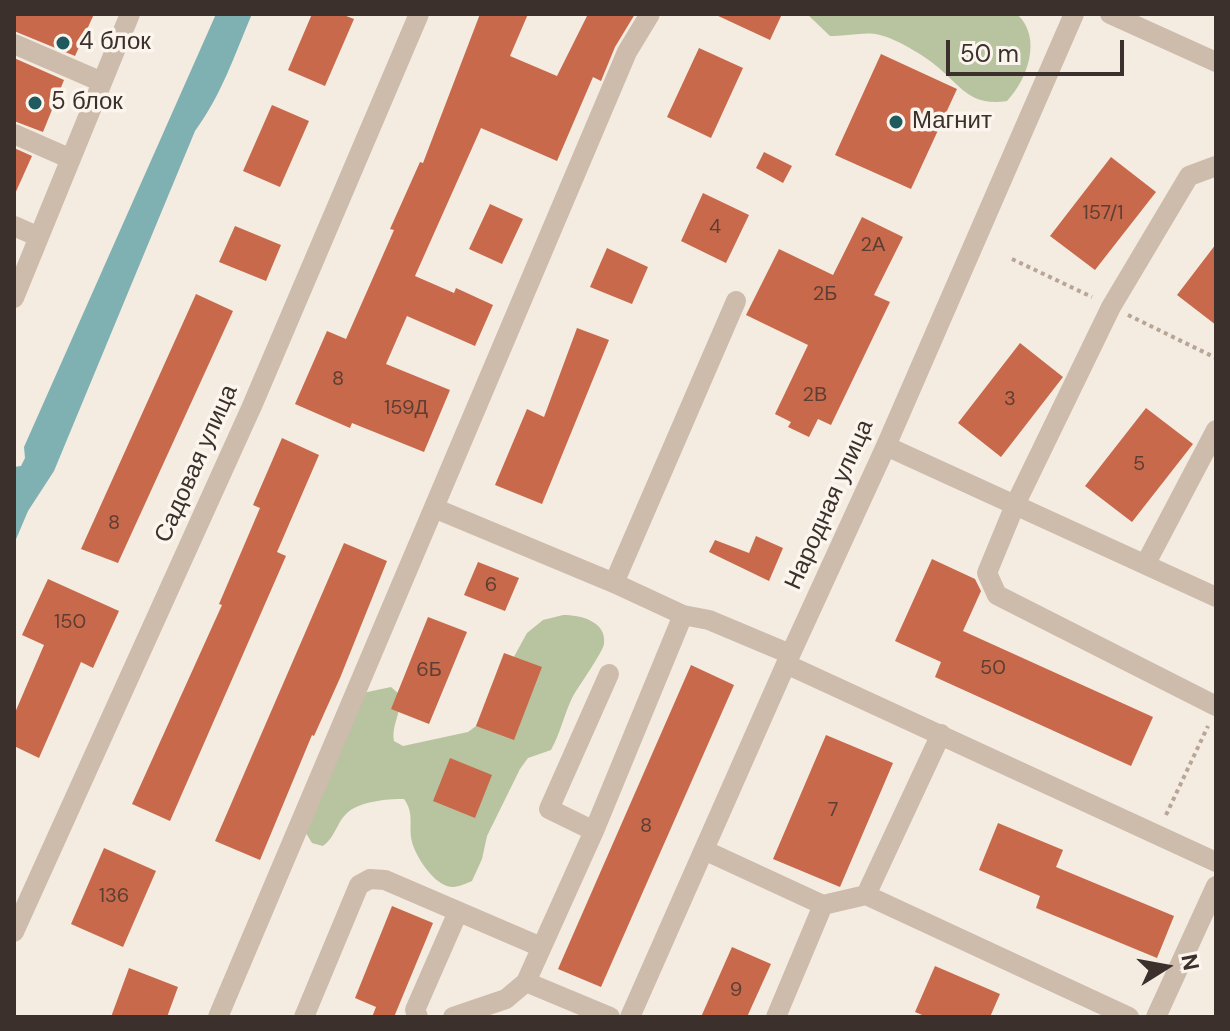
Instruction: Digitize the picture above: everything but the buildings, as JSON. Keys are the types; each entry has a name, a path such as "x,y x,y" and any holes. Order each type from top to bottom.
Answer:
{"street":[{"path":"14,298 130,14"},
{"name":"Садовая улица","path":"14,932 258,392 419,14"},
{"path":"218,1017 627,52 650,14"},
{"name":"Народная улица","path":"630,1017 886,446 1074,14"},
{"path":"1110,14 1216,62"},
{"path":"14,44 102,82"},
{"path":"14,134 71,159"},
{"path":"1213,714 997,595 987,573 1015,505 1111,307 1189,176 1216,166"},
{"path":"14,226 39,237"},
{"path":"614,583 736,301"},
{"path":"1146,563 1216,430"},
{"path":"886,446 1216,597"},
{"path":"434,508 683,615 709,620 941,734 1216,862"},
{"path":"453,1017 506,999 526,982 594,831 683,615"},
{"path":"594,831 549,809 609,674"},
{"path":"866,895 941,734"},
{"path":"704,850 823,905 866,895 1129,1017"},
{"path":"304,1017 359,885 370,879 385,880 541,947"},
{"path":"1156,1017 1216,886"},
{"path":"776,1017 823,905"},
{"path":"418,1017 415,1010 458,912"},
{"path":"526,982 610,1017"}],"path":[{"path":"1157,834 1213,714"}],"green space":[{"path":"807,14 1017,14 1029,35 1029,59 1021,82 1007,101 985,101 968,94 933,63 902,44 874,34 830,36"},
{"path":"563,615 584,618 597,625 604,636 603,648 572,698 551,750 528,758 520,769 487,836 482,859 472,881 450,887 430,874 414,848 409,810 404,799 358,806 346,814 323,846 312,843 306,833 358,694 391,687 399,694 394,741 403,746 468,732 476,726 527,633 543,620"}],"water":[{"path":"216,14 252,14 220,89 195,131 54,471 28,511 14,544 14,467 21,466 25,458 24,447"}],"place":[{"name":"4 блок","path":"63,43"},
{"name":"5 блок","path":"35,103"},
{"name":"Магнит","path":"896,122"}]}
